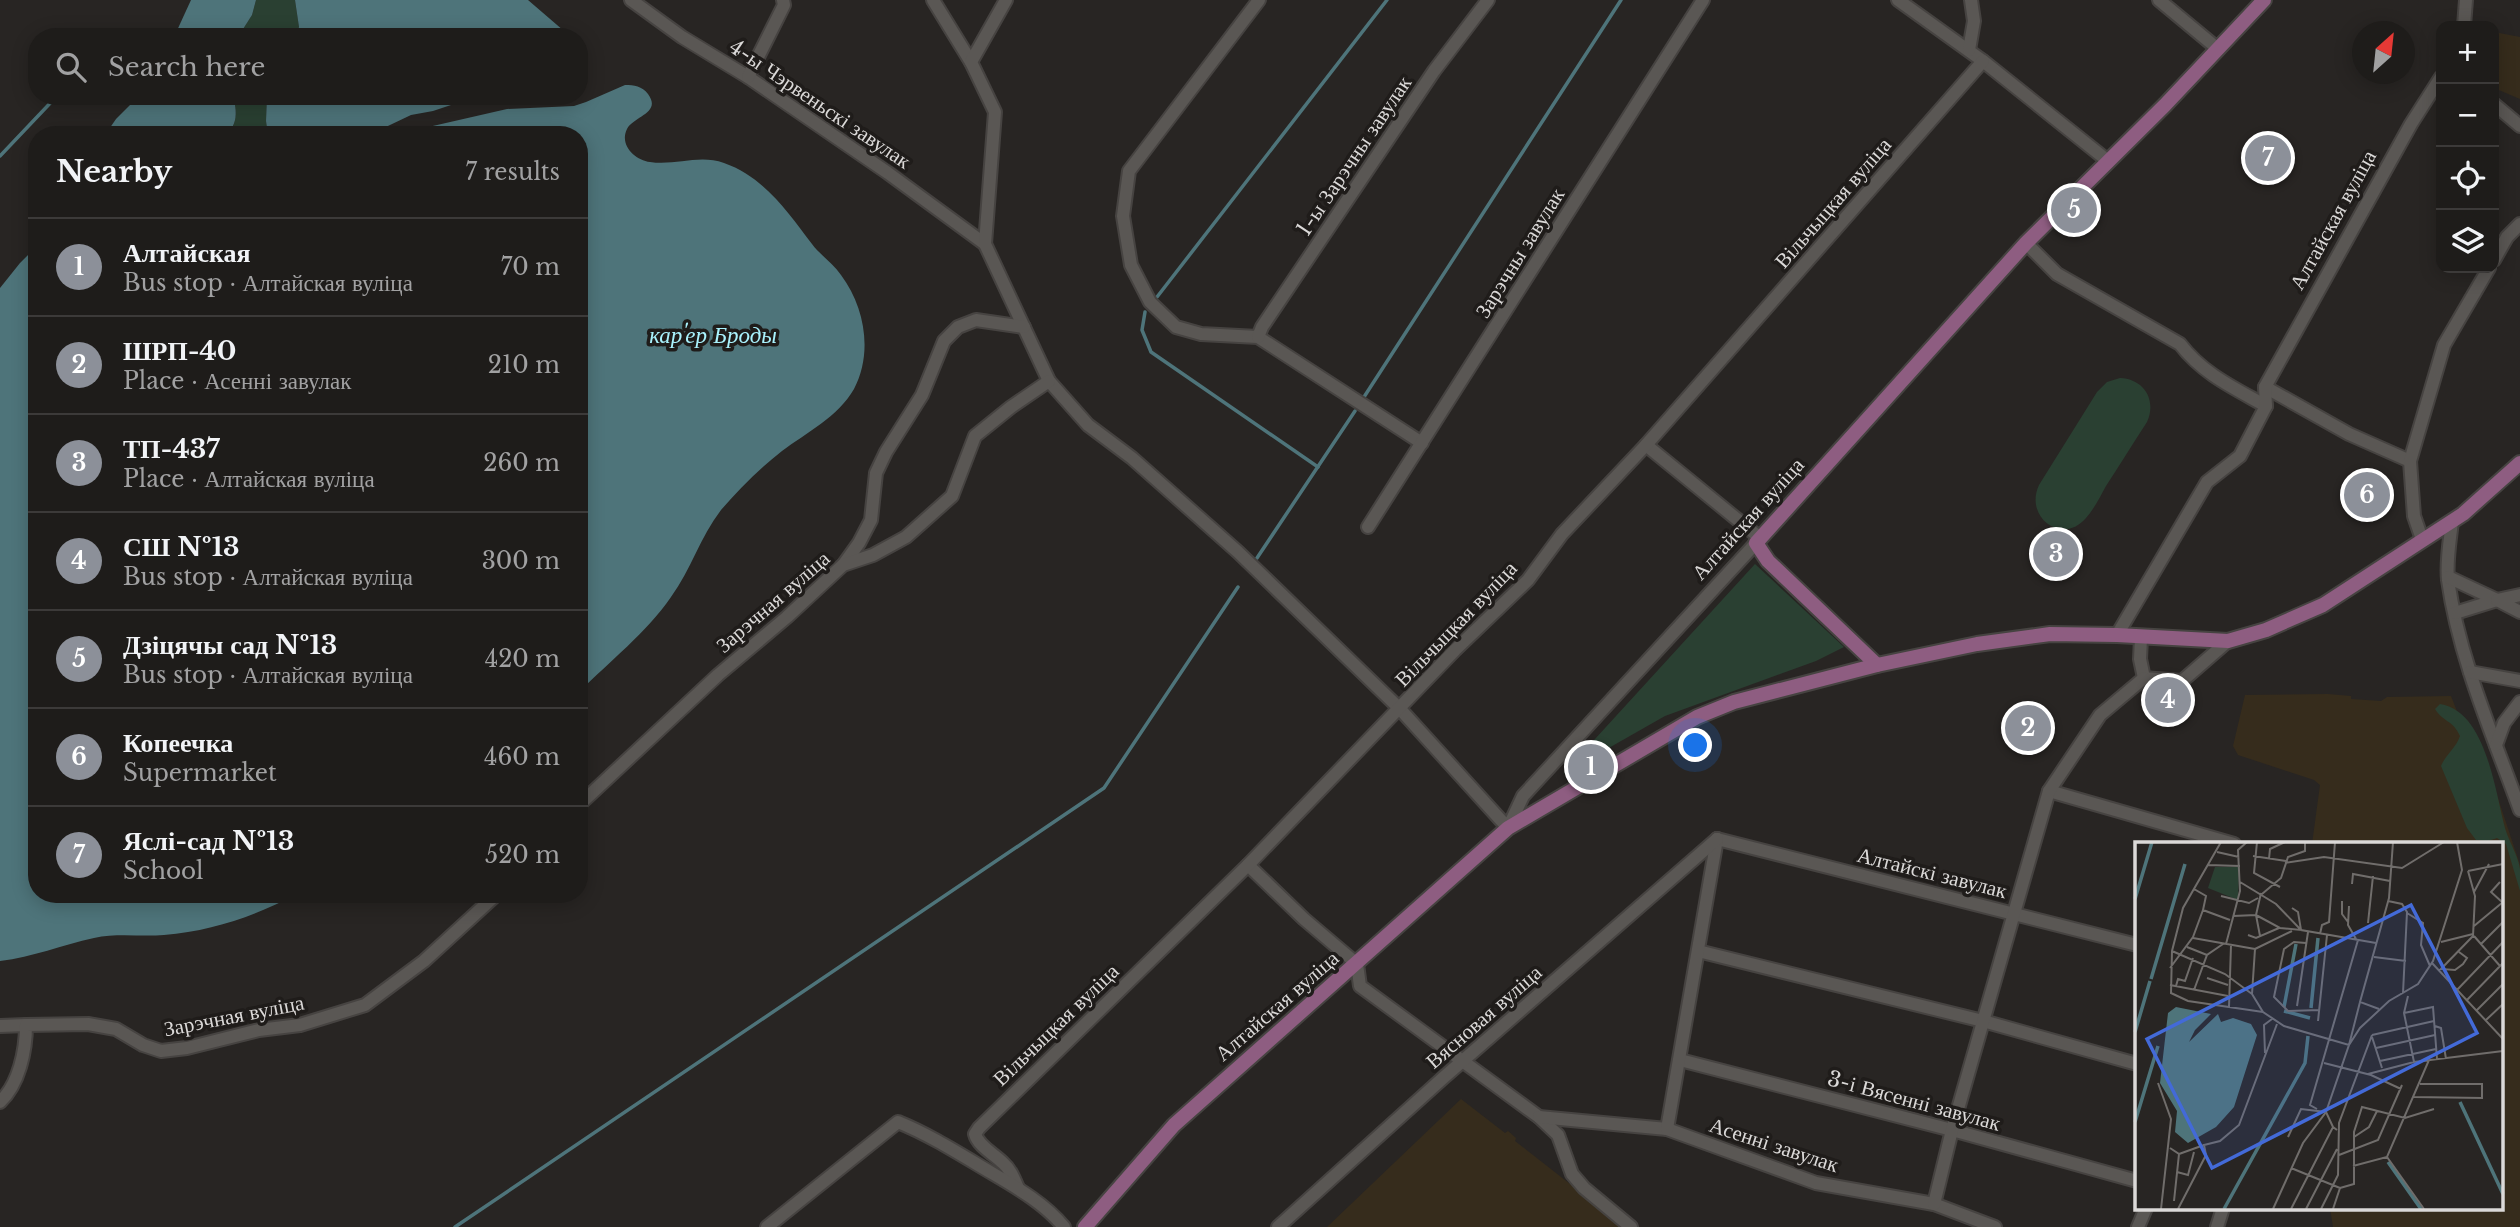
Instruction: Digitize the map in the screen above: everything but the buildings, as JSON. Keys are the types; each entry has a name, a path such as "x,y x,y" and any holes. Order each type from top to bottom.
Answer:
{"main road":[{"name":"Алтайская вуліца","path":"1758,540 2026,243 2264,0"},
{"name":"Алтайская вуліца","path":"1085,1227 1174,1125 1508,828 1697,717 1734,702 1877,665 1977,644 2050,634 2228,641 2266,630 2323,605 2463,514 2520,463"},
{"path":"1758,540 1768,561 1877,665"}],"street":[{"name":"4-ы Чэрвеньскі завулак","path":"631,0 682,37 748,77 888,173 985,244"},
{"path":"748,77 784,5 783,0"},
{"path":"933,0 971,62 995,112 985,244 1049,381 1088,425 1132,458 1238,552 1400,709 1508,828"},
{"path":"971,62 1006,0"},
{"path":"1259,0 1129,171 1123,216 1131,265 1150,302 1176,327 1201,334 1258,337 1422,443"},
{"name":"1-ы Зарэчны завулак","path":"1258,337 1262,327 1434,71 1488,0"},
{"name":"Зарэчны завулак","path":"1368,527 1703,0"},
{"path":"1898,0 1969,50 2108,161"},
{"path":"1969,50 1974,21 1971,0"},
{"path":"2159,0 2218,49"},
{"path":"2464,21 2466,0"},
{"name":"Вільчыцкая вуліца","path":"1018,1188 1005,1164 976,1140 975,1134 979,1128 1248,865 1455,650 1528,580 1562,534 1646,445 1983,61"},
{"name":"Алтайская вуліца","path":"2264,387 2436,84"},
{"path":"2499,108 2520,126"},
{"path":"2499,251 2507,237 2520,224"},
{"path":"2026,243 2057,274 2180,344 2192,360 2211,375 2266,406"},
{"path":"2422,539 2414,516 2410,461 2444,345 2486,273"},
{"path":"843,565 859,543 870,520 876,473 922,395 944,341 958,327 976,320 1024,327"},
{"path":"2180,344 2186,332"},
{"name":"Зарэчная вуліца","path":"588,797 718,675 788,617 843,565 873,555 906,537 952,496 975,436 1049,381"},
{"path":"2117,635 2207,482 2240,456 2266,406 2264,387"},
{"path":"2264,387 2349,434 2410,461"},
{"path":"1646,445 1758,540"},
{"path":"2452,521 2448,577 2455,613 2470,672 2520,810"},
{"name":"Алтайская вуліца","path":"1508,828 1523,796 1758,540"},
{"path":"2448,577 2520,612"},
{"path":"2455,613 2520,594"},
{"path":"2141,638 2140,659 2144,678"},
{"path":"1934,1205 1952,1129 2049,790 2100,715 2144,678 2182,681 2228,641"},
{"path":"2470,672 2520,681"},
{"path":"2496,746 2504,723 2520,702"},
{"path":"2049,790 2227,842"},
{"path":"1667,1129 1717,839"},
{"name":"Алтайскі завулак","path":"1717,839 2135,945"},
{"name":"Вясновая вуліца","path":"1278,1227 1717,839"},
{"path":"1248,865 1304,919 1357,964 1360,986 1539,1116 1558,1135 1572,1174 1584,1188 1631,1227"},
{"name":"Зарэчная вуліца","path":"0,1026 88,1024 116,1029 143,1045 161,1051 187,1048 259,1030 300,1025 365,1005 424,961 486,903"},
{"path":"1698,951 1983,1021 2135,1063"},
{"path":"0,1102 9,1094 26,1046 26,1025"},
{"name":"3-і Вясенні завулак","path":"1680,1060 1952,1129 2135,1180"},
{"name":"Асенні завулак","path":"1539,1116 1667,1129 1816,1183 1934,1205 1995,1227"},
{"path":"767,1227 898,1122 921,1131 1018,1188 1055,1216 1064,1227"},
{"path":"2138,1227 2145,1210"},
{"path":"2217,1227 2222,1210"}],"shaded area":[{"path":"2499,33 2520,37 2520,99 2499,90"},
{"path":"2328,694 2381,701 2387,697 2451,696 2480,770 2490,774 2520,865 2520,1227 2333,1227 2330,1210 2502,1210 2502,842 2312,842 2320,785 2314,780 2238,755 2233,746 2245,695"},
{"path":"1461,1099 1505,1133 1508,1131 1516,1138 1515,1141 1625,1227 1327,1227"}],"green space":[{"path":"256,0 295,0 299,27 244,28 252,15"},
{"path":"267,105 267,126 233,126 235,107"},
{"path":"2120,378 2136,382 2146,392 2150,406 2147,422 2086,518 2076,526 2066,529 2048,524 2037,508 2039,485 2097,392 2107,382"},
{"path":"1755,564 1844,647 1816,661 1665,716 1563,774"},
{"path":"2440,704 2456,710 2468,721 2486,755 2505,828 2519,864 2520,891 2506,844 2497,838 2488,841 2476,840 2467,828 2441,766 2460,736 2435,709"}],"water":[{"path":"191,0 256,0 252,15 244,28 178,28"},
{"path":"295,0 528,0 561,28 299,28"},
{"name":"карʼер Броды","path":"625,85 640,88 648,94 652,106 627,129 625,141 634,155 644,161 659,163 705,160 724,163 763,186 838,271 849,288 861,316 865,346 860,375 847,399 831,416 774,458 735,494 714,520 678,587 661,610 588,683 588,126 433,126 507,109 588,105 588,101"},
{"path":"130,105 235,105 236,112 233,126 111,126"},
{"path":"267,105 451,105 411,115 388,126 267,126"},
{"path":"28,255 28,903 278,903 249,916 199,930 164,935 103,937 0,961 0,288"}],"waterway":[{"path":"1157,297 1387,0"},
{"path":"1364,397 1621,0"},
{"path":"28,126 48,105"},
{"path":"0,156 28,126"},
{"path":"1145,312 1142,330 1151,352 1318,467"},
{"path":"1257,558 1355,411"},
{"path":"455,1227 1104,788 1238,587"}],"place":[{"name":"Яслі-сад №13","path":"2268,158"},
{"name":"Дзіцячы сад №13","path":"2074,210"},
{"name":"Копеечка","path":"2367,495"},
{"name":"ТП-437","path":"2056,554"},
{"name":"СШ №13","path":"2168,700"},
{"name":"ШРП-40","path":"2028,728"},
{"name":"Алтайская","path":"1591,767"}]}
